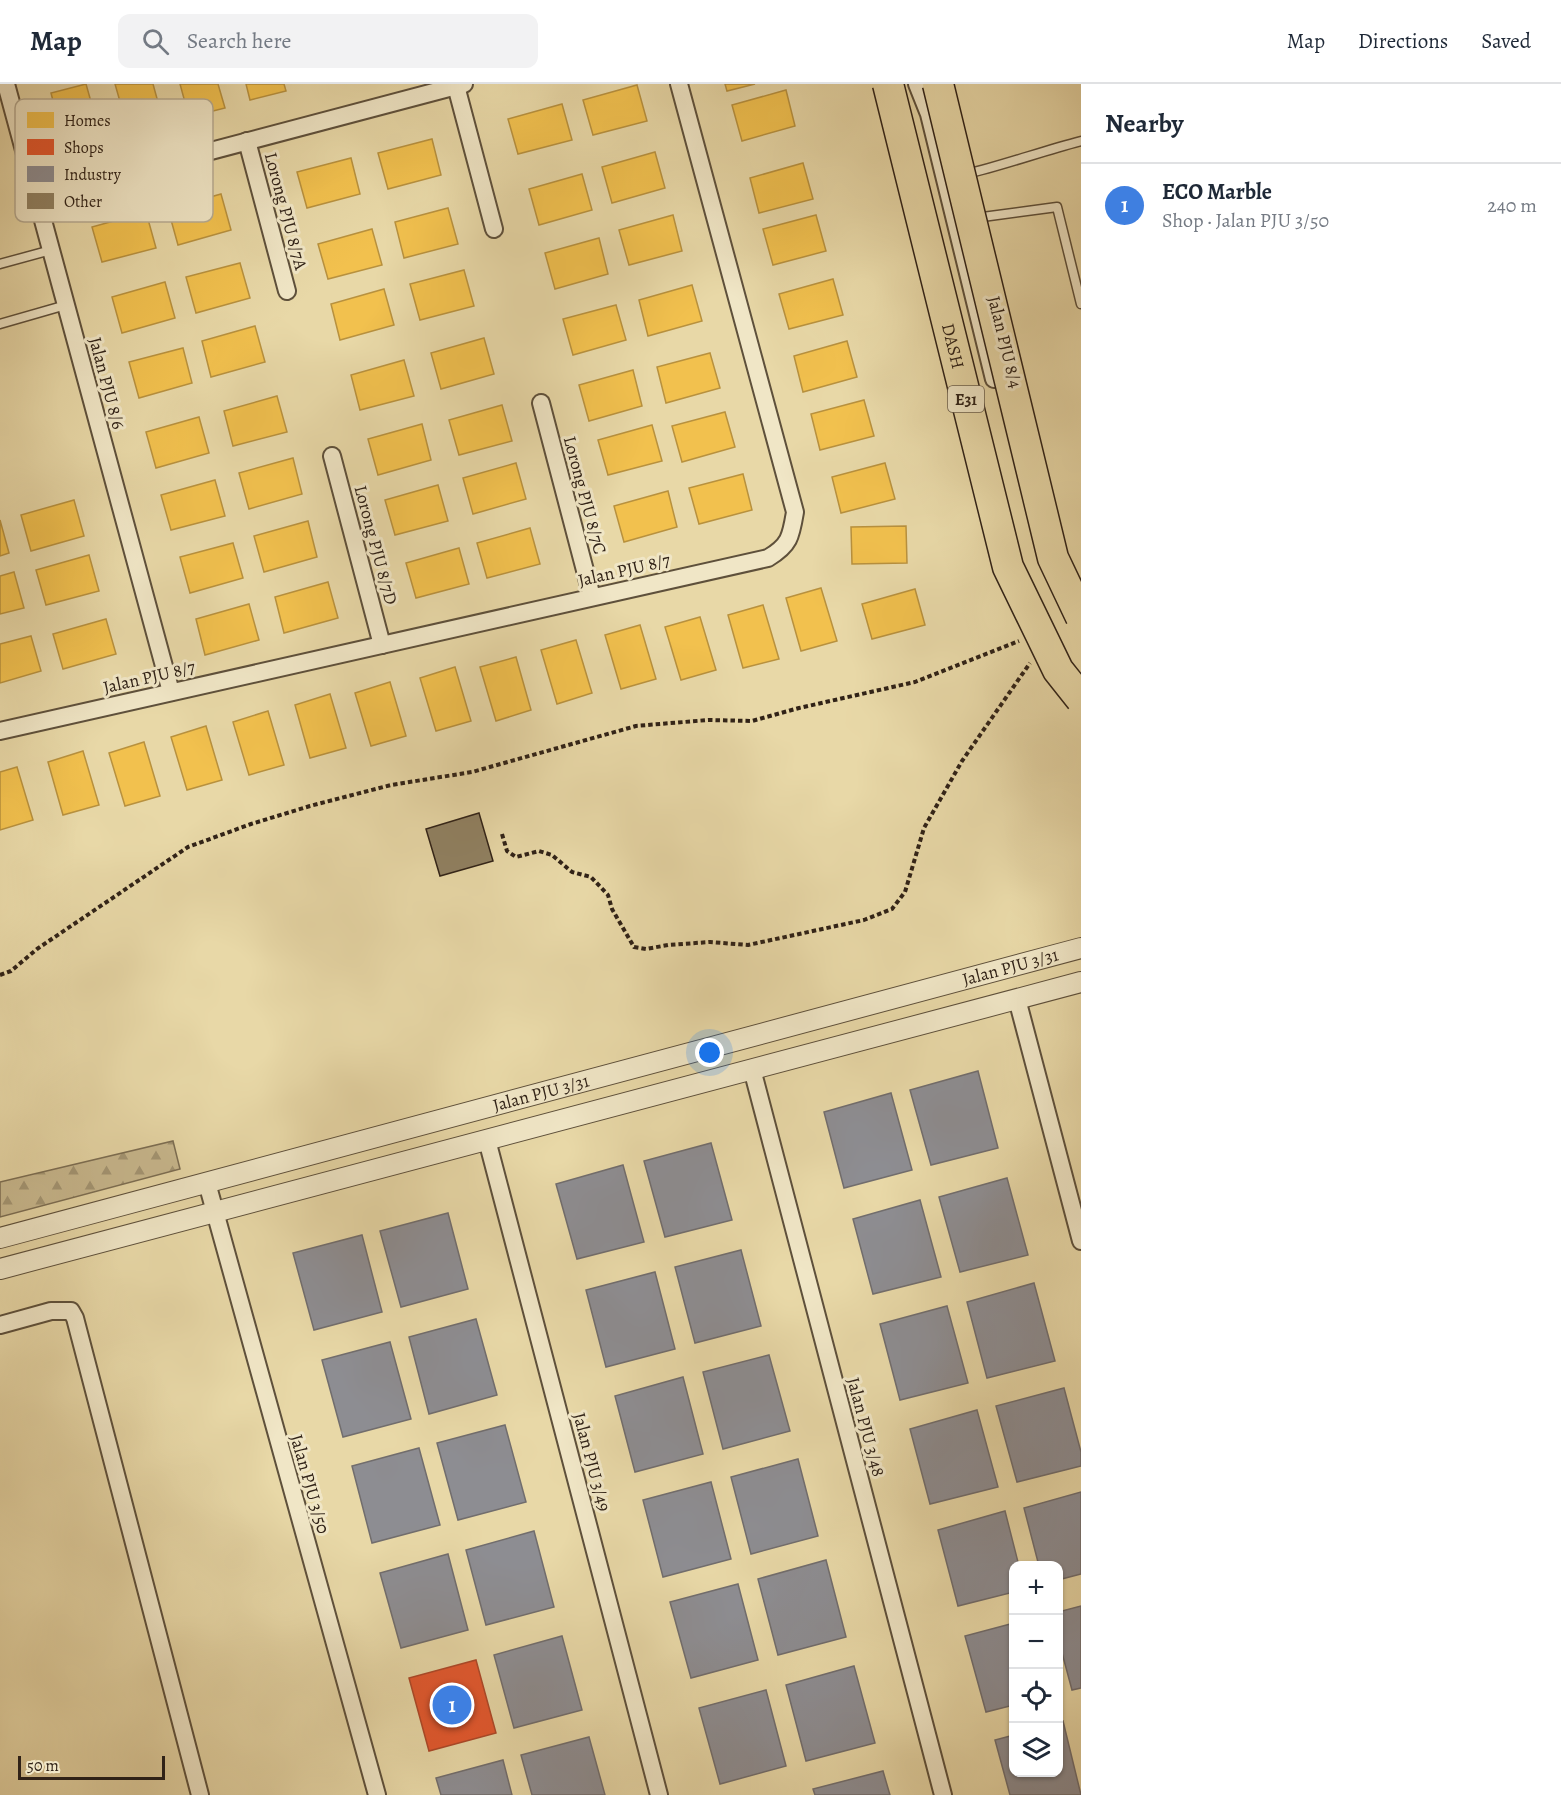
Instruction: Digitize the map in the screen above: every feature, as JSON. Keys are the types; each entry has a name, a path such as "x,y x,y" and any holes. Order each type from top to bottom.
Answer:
{"highway":[{"name":"DASH","path":"888,84 1008,567 1058,670 1081,699"},
{"name":"E31","path":"938,84 1053,558 1072,612"}],"street":[{"name":"Jalan PJU 8/6","path":"8,84 15,111"},
{"name":"Jalan PJU 8/7","path":"0,731 768,558 780,551 792,532 795,512 679,84"},
{"name":"Jalan PJU 8/4","path":"917,84 929,114 1011,447 1072,612"},
{"path":"213,150 460,85 494,229"},
{"name":"Lorong PJU 8/7A","path":"247,141 287,291"},
{"name":"Jalan PJU 8/6","path":"44,222 171,692"},
{"name":"Lorong PJU 8/7C","path":"541,404 592,597"},
{"name":"Lorong PJU 8/7D","path":"332,456 382,645"},
{"name":"Jalan PJU 3/31","path":"0,1238 1081,948"},
{"name":"Jalan PJU 3/31","path":"0,1269 1081,982"},
{"path":"1017,999 1081,1241"},
{"name":"Jalan PJU 3/48","path":"752,1069 943,1795"},
{"name":"Jalan PJU 3/49","path":"488,1140 659,1795"},
{"name":"Jalan PJU 3/50","path":"207,1183 377,1795"},
{"path":"0,1325 51,1311 71,1311 75,1318 200,1795"}],"lane":[{"path":"945,178 1001,166 1038,152 1081,141"},
{"path":"955,221 1057,207 1081,304"},
{"path":"0,264 51,250"},
{"path":"0,324 66,305"}],"path":[{"path":"0,975 11,971 37,950 188,847 251,824 391,785 472,771 636,726 708,720 752,722 798,708 915,682 1022,640"},
{"path":"502,834 507,851 516,857 539,851 552,855 572,872 591,877 608,895 612,909 634,947 646,949 711,942 748,945 864,920 892,909 905,891 924,828 962,760 1034,656"}],"green space":[{"path":"173,1141 180,1169 0,1217 0,1182"}],"building: Homes":[{"path":"86,84 90,99 53,99 51,93"},
{"path":"115,84 153,84 157,99 119,99"},
{"path":"180,84 218,84 225,108 213,111 213,99 184,99"},
{"path":"246,84 284,84 286,91 250,100"},
{"path":"725,84 755,84 727,91"},
{"path":"637,85 647,121 593,135 583,100"},
{"path":"786,90 795,126 742,141 732,105"},
{"path":"562,104 572,140 518,154 508,119"},
{"path":"432,139 441,175 388,189 378,153"},
{"path":"655,152 665,188 612,203 602,167"},
{"path":"351,158 360,194 307,208 297,172"},
{"path":"803,163 813,199 759,213 750,178"},
{"path":"582,174 592,210 539,225 529,189"},
{"path":"221,194 231,230 178,245 172,222 213,222 213,196"},
{"path":"448,208 458,244 404,258 395,222"},
{"path":"673,215 682,251 629,265 619,230"},
{"path":"816,215 826,251 773,265 763,229"},
{"path":"110,222 149,222 156,248 102,262 92,227"},
{"path":"372,229 382,265 328,279 318,244"},
{"path":"599,238 608,274 555,289 545,253"},
{"path":"240,263 250,298 196,313 186,277"},
{"path":"464,270 474,306 420,320 410,284"},
{"path":"833,279 843,315 789,329 779,294"},
{"path":"165,282 175,318 122,333 112,297"},
{"path":"692,285 702,321 648,336 639,300"},
{"path":"384,289 394,325 340,340 331,304"},
{"path":"616,305 626,340 573,355 563,319"},
{"path":"255,326 265,362 211,377 202,341"},
{"path":"484,338 494,374 441,389 431,353"},
{"path":"847,341 857,377 803,392 794,356"},
{"path":"183,348 192,383 139,398 129,362"},
{"path":"710,353 720,388 666,403 657,367"},
{"path":"404,360 414,396 360,410 351,375"},
{"path":"633,370 642,406 589,421 579,385"},
{"path":"277,396 287,432 233,446 224,411"},
{"path":"864,400 874,436 820,450 811,414"},
{"path":"502,405 512,441 459,455 449,420"},
{"path":"725,412 735,447 682,462 672,426"},
{"path":"199,417 209,453 156,468 146,432"},
{"path":"422,424 431,460 378,475 368,439"},
{"path":"652,425 662,461 608,475 598,440"},
{"path":"293,458 302,494 249,509 239,473"},
{"path":"516,463 526,499 473,514 463,478"},
{"path":"885,463 895,499 841,513 832,477"},
{"path":"743,474 752,510 699,524 689,488"},
{"path":"215,480 225,516 171,530 161,495"},
{"path":"438,485 448,521 395,535 385,500"},
{"path":"668,491 677,527 624,542 614,506"},
{"path":"74,500 84,536 31,551 21,515"},
{"path":"0,520 9,553 0,556"},
{"path":"308,521 317,557 264,572 254,536"},
{"path":"906,526 907,563 852,564 851,527"},
{"path":"530,528 540,564 487,578 477,543"},
{"path":"233,543 243,578 190,593 180,557"},
{"path":"459,548 469,584 416,598 406,563"},
{"path":"89,555 99,591 46,605 36,570"},
{"path":"14,572 24,608 0,614 0,576"},
{"path":"328,582 338,618 284,633 275,597"},
{"path":"821,588 837,641 801,651 786,598"},
{"path":"915,589 925,625 872,639 862,604"},
{"path":"249,604 259,640 205,655 196,619"},
{"path":"763,605 779,659 743,668 728,615"},
{"path":"700,617 716,670 681,680 665,627"},
{"path":"106,619 116,654 63,669 53,634"},
{"path":"640,625 656,679 621,689 605,635"},
{"path":"31,636 41,671 0,683 0,644"},
{"path":"576,640 592,693 557,704 541,650"},
{"path":"516,657 531,710 496,721 480,667"},
{"path":"455,667 471,721 436,731 420,678"},
{"path":"390,682 406,736 371,746 355,693"},
{"path":"330,694 346,748 310,758 295,705"},
{"path":"268,711 284,765 249,775 233,722"},
{"path":"206,726 222,780 187,790 171,737"},
{"path":"144,742 160,796 125,806 109,753"},
{"path":"83,751 99,805 63,815 48,762"},
{"path":"17,767 33,820 0,830 0,772"}],"building: Shops":[{"path":"476,1660 496,1733 429,1751 409,1678"}],"building: Industry":[{"path":"978,1071 998,1148 931,1165 910,1090"},
{"path":"891,1093 912,1170 844,1188 824,1112"},
{"path":"711,1143 732,1220 665,1237 644,1161"},
{"path":"623,1165 644,1242 577,1259 556,1184"},
{"path":"1007,1178 1028,1255 960,1272 939,1197"},
{"path":"920,1200 941,1277 873,1294 853,1219"},
{"path":"448,1213 468,1289 401,1307 380,1231"},
{"path":"362,1235 382,1312 314,1330 293,1253"},
{"path":"741,1250 761,1326 695,1343 675,1267"},
{"path":"655,1272 675,1349 606,1367 586,1290"},
{"path":"1034,1283 1055,1361 987,1378 967,1302"},
{"path":"947,1306 968,1383 900,1400 880,1324"},
{"path":"476,1319 497,1395 429,1414 409,1337"},
{"path":"390,1342 411,1419 343,1437 322,1360"},
{"path":"769,1355 790,1431 723,1449 703,1372"},
{"path":"683,1377 703,1454 635,1472 615,1396"},
{"path":"1064,1388 1081,1452 1081,1466 1017,1482 996,1406"},
{"path":"977,1410 998,1487 930,1504 910,1429"},
{"path":"505,1425 526,1502 458,1520 437,1443"},
{"path":"419,1448 440,1525 372,1543 352,1466"},
{"path":"798,1459 818,1536 751,1554 731,1477"},
{"path":"711,1482 731,1559 663,1577 643,1500"},
{"path":"1081,1492 1081,1574 1063,1579 1063,1561 1038,1561 1024,1508"},
{"path":"1005,1511 1018,1561 1009,1561 1009,1593 958,1606 938,1530"},
{"path":"534,1531 554,1607 486,1625 466,1550"},
{"path":"448,1554 468,1630 401,1648 380,1573"},
{"path":"826,1560 846,1637 778,1655 758,1579"},
{"path":"738,1584 758,1660 691,1678 670,1602"},
{"path":"1081,1606 1081,1688 1072,1690 1063,1657 1063,1611"},
{"path":"1009,1624 1009,1706 986,1712 965,1636"},
{"path":"562,1636 582,1710 514,1728 494,1655"},
{"path":"854,1666 875,1743 806,1761 786,1685"},
{"path":"766,1690 786,1766 720,1784 699,1708"},
{"path":"1063,1721 1081,1795 1010,1795 995,1740 1009,1736 1009,1777 1063,1777"},
{"path":"589,1737 605,1795 532,1795 521,1755"},
{"path":"503,1760 512,1795 441,1795 436,1778"},
{"path":"883,1771 890,1795 815,1795 813,1789"}],"building: Other":[{"path":"479,813 493,861 440,876 426,829"}],"place":[{"name":"ECO Marble","path":"452,1705"}]}
